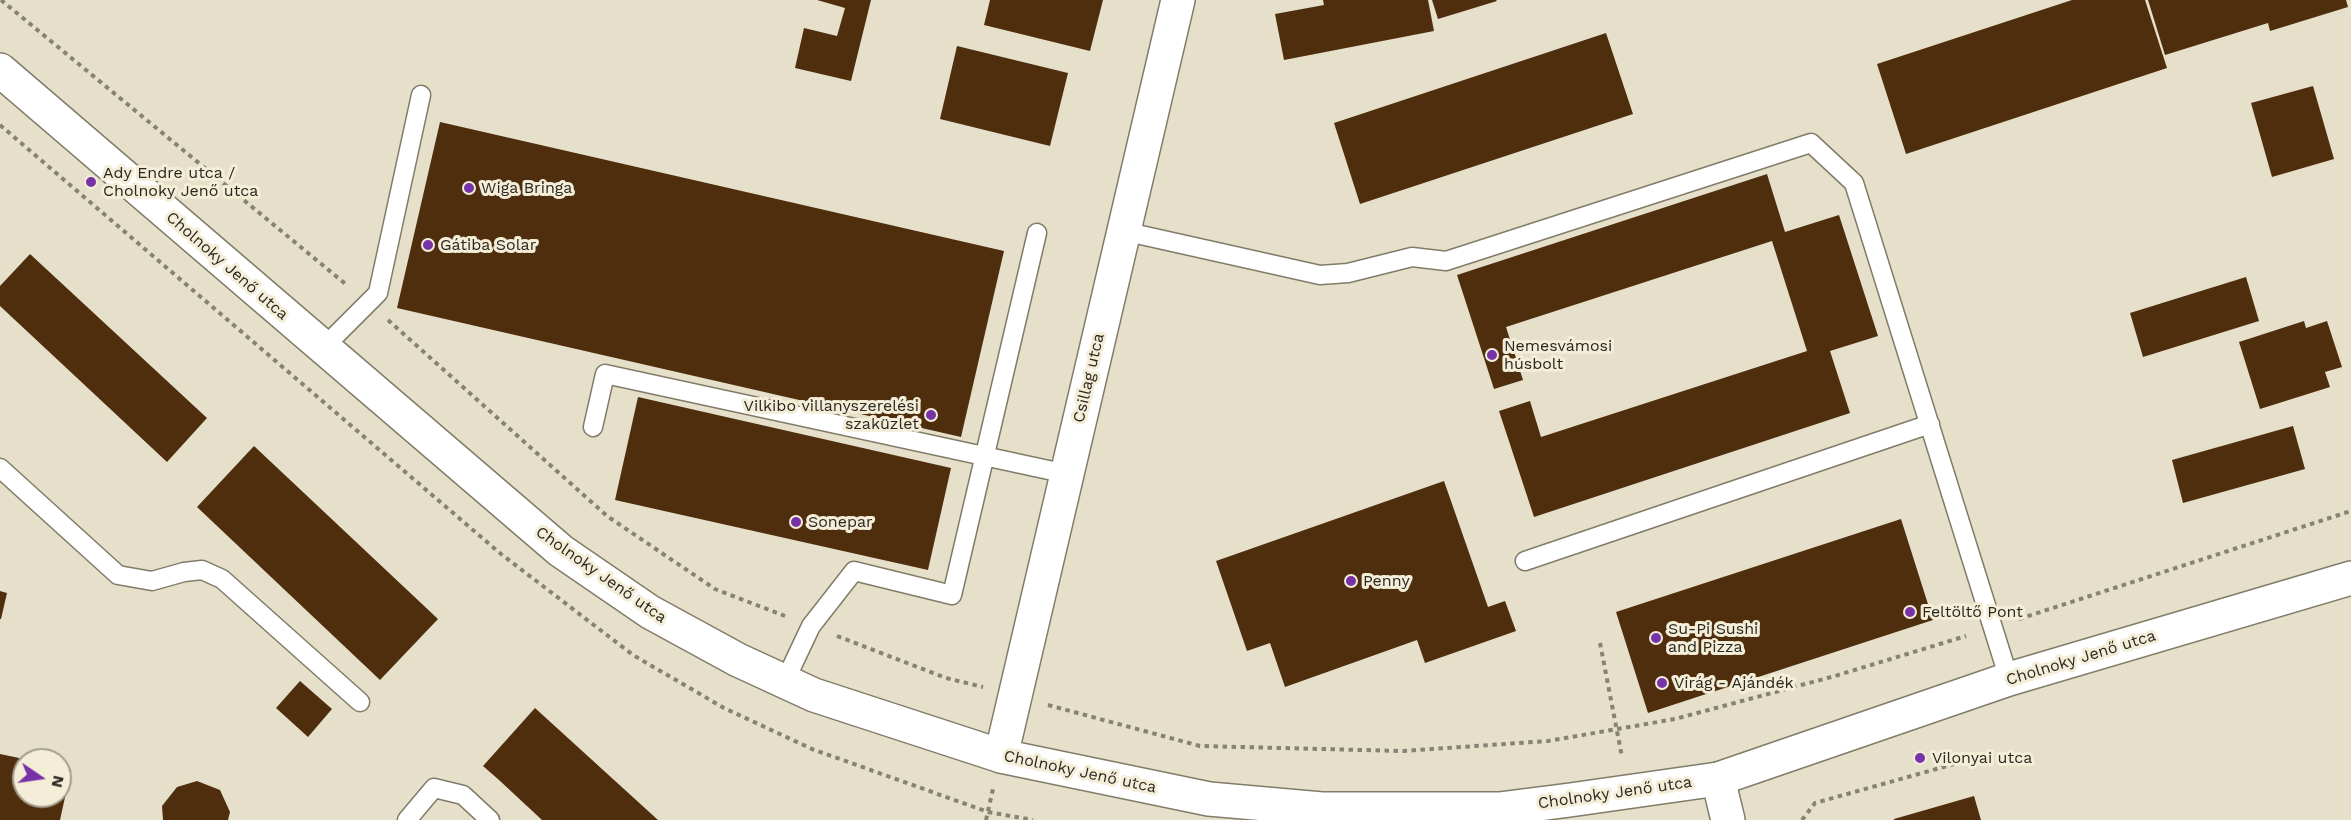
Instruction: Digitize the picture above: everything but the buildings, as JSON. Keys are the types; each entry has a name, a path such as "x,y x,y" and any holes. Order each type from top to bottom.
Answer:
{"street":[{"name":"Csillag utca","path":"1001,756 1178,0"},
{"name":"Cholnoky Jenő utca","path":"0,70 561,551 650,612 738,660 814,695 1001,756 1209,799 1322,809 1499,809 1629,792 1718,779 2009,680 2351,578"},
{"path":"1718,779 1728,820"}],"lane":[{"path":"323,348 378,293 421,95"},
{"path":"1124,231 1320,275 1348,273 1412,257 1446,261 1811,143 1854,183 2009,680"},
{"path":"785,681 812,626 854,571 952,595 1037,233"},
{"path":"593,427 605,374 1067,474"},
{"path":"1525,561 1930,424"},
{"path":"0,468 118,575 152,581 184,572 202,570 222,579 360,702"},
{"path":"407,820 434,788 463,795 490,820"}],"path":[{"path":"2,0 368,303 607,516 716,589 946,678 1200,746 1403,751 1548,741 1617,731 1675,719 1835,676 2351,511"},
{"path":"1600,643 1629,792"},
{"path":"1802,820 1815,803 1990,754"},
{"path":"986,820 988,812"}],"place":[{"name":"Ady Endre utca / Cholnoky Jenő utca","path":"91,182"},
{"name":"Wiga Bringa","path":"469,188"},
{"name":"Gátiba Solar","path":"428,245"},
{"name":"Nemesvámosi húsbolt","path":"1492,355"},
{"name":"Vilkibo villanyszerelési szaküzlet","path":"931,415"},
{"name":"Sonepar","path":"796,522"},
{"name":"Penny","path":"1351,581"},
{"name":"Feltöltő Pont","path":"1910,612"},
{"name":"Su-Pi Sushi and Pizza","path":"1656,638"},
{"name":"Virág - Ajándék","path":"1662,683"},
{"name":"Vilonyai utca","path":"1920,758"}]}
